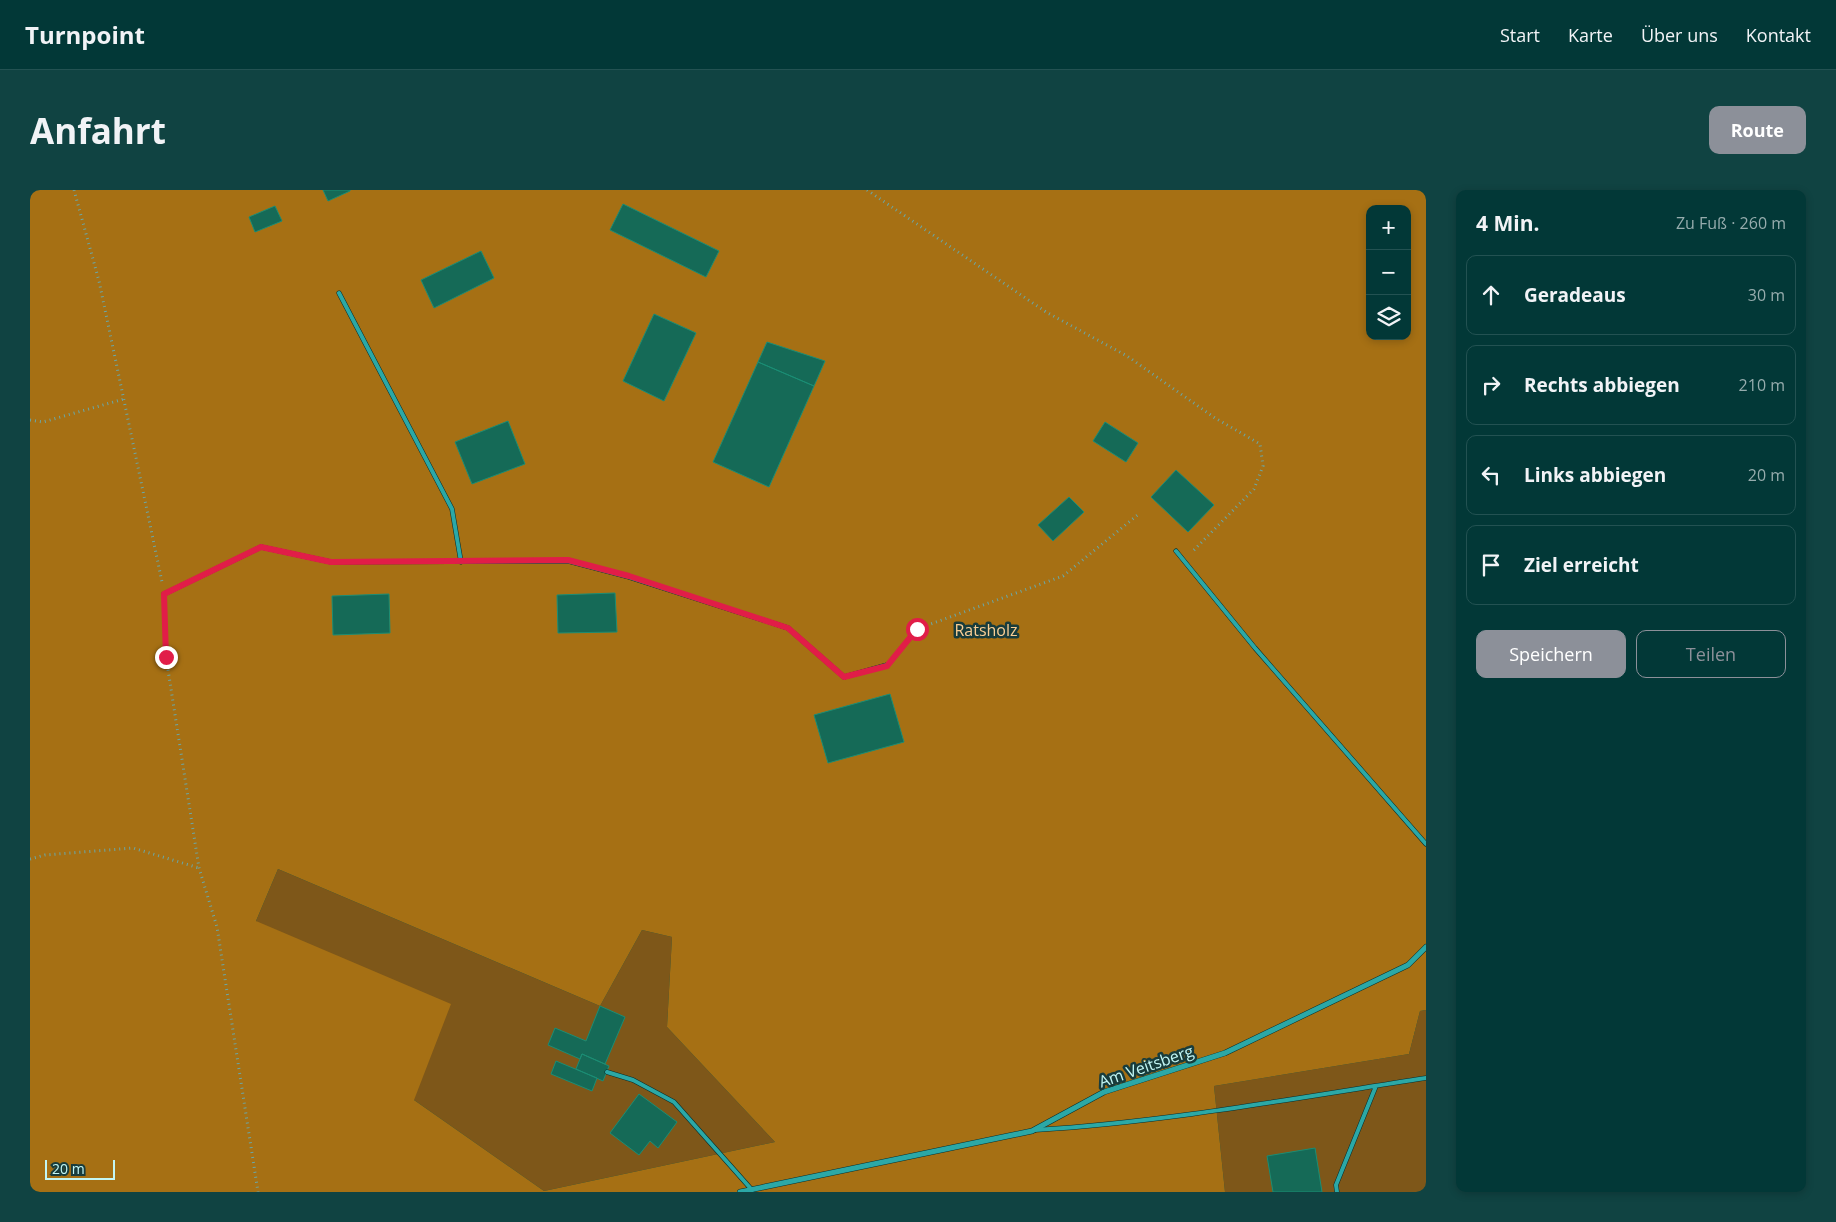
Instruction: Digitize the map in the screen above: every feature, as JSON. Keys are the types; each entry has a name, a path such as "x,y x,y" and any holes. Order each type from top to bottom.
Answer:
{"street":[{"name":"Am Veitsberg","path":"740,1192 1032,1130 1104,1092 1225,1053 1408,965 1426,947"}],"lane":[{"path":"339,293 452,509 461,562"},
{"path":"164,594 261,547 331,562 568,560 629,576 788,628 844,677 887,666"},
{"path":"1176,551 1255,648 1426,844"},
{"path":"607,1072 633,1080 674,1102 752,1190"},
{"path":"1032,1130 1073,1128 1207,1111 1426,1078"},
{"path":"1337,1192 1336,1185 1376,1086"}],"path":[{"path":"74,190 100,281 164,594 166,657 199,868 217,927 258,1192"},
{"path":"867,190 1046,312 1127,356 1215,418 1260,444 1263,466 1254,489 1183,560"},
{"path":"30,420 43,422 124,399"},
{"path":"887,666 917,629 1063,576 1140,512"},
{"path":"30,859 133,848 199,868"}],"shaded area":[{"path":"278,869 600,1006 642,930 672,937 667,1027 775,1142 544,1191 414,1100 256,921"},
{"path":"1426,1010 1426,1192 1225,1192 1214,1086 1409,1054 1420,1011"}],"green space":[{"name":"Ratsholz","path":"30,190 1426,190 1426,1010 1420,1011 1409,1054 1214,1086 1225,1192 30,1192","holes":["278,869 600,1006 642,930 672,937 667,1027 775,1142 544,1191 414,1100 451,1004 256,921"]}],"building":[{"path":"323,190 350,190 350,191 328,201"},
{"path":"623,204 719,251 706,277 610,230"},
{"path":"275,206 282,221 255,232 249,217"},
{"path":"481,251 494,278 434,308 421,280"},
{"path":"654,314 696,333 664,401 623,381"},
{"path":"767,342 825,361 814,386 758,362"},
{"path":"758,362 814,386 769,487 713,462"},
{"path":"508,421 525,464 472,484 455,442"},
{"path":"1105,422 1138,443 1126,462 1093,441"},
{"path":"1176,470 1214,505 1188,532 1151,497"},
{"path":"1069,497 1084,512 1053,541 1038,525"},
{"path":"615,593 617,632 558,633 557,595"},
{"path":"389,594 390,633 333,635 332,596"},
{"path":"890,694 904,742 828,763 814,715"},
{"path":"600,1006 625,1017 605,1064 582,1054 580,1059 548,1045 555,1028 586,1041"},
{"path":"582,1054 609,1066 603,1081 576,1069"},
{"path":"556,1061 597,1078 592,1091 551,1074"},
{"path":"639,1094 677,1122 658,1148 650,1141 639,1155 610,1133"},
{"path":"1315,1148 1322,1192 1273,1192 1267,1156"}],"route":[{"path":"166,657 164,594 261,547 331,562 568,560 629,576 788,628 844,677 887,666 917,629"}]}
